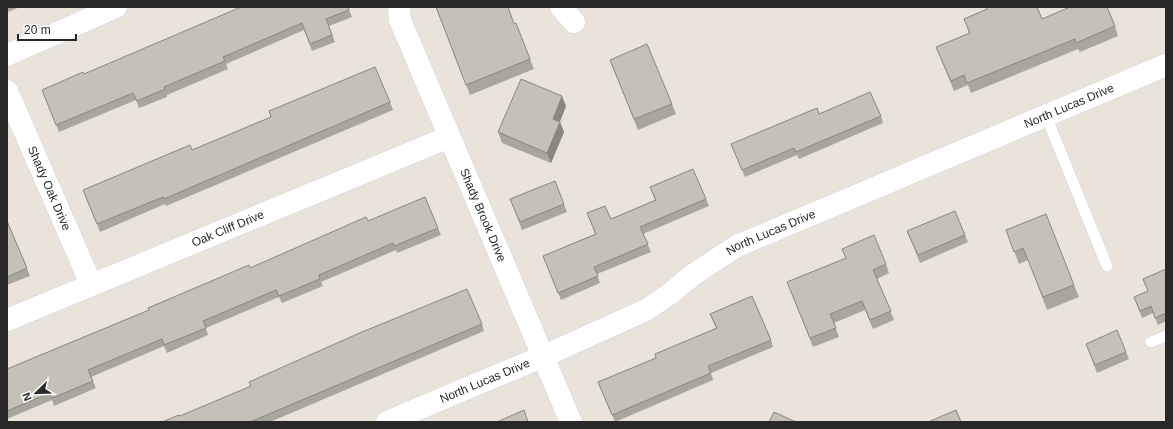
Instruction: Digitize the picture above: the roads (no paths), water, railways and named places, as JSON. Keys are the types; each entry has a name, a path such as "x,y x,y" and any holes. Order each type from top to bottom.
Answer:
{"street":[{"path":"7,55 116,7"},
{"name":"Shady Brook Drive","path":"399,7 400,20 571,422"},
{"name":"North Lucas Drive","path":"387,422 544,356 646,310 671,293 694,274 737,246 1166,65"},
{"name":"Shady Oak Drive","path":"7,91 91,284"},
{"name":"Oak Cliff Drive","path":"7,320 449,137"}],"lane":[{"path":"1046,116 1107,266"},
{"path":"1151,342 1166,336"}]}
